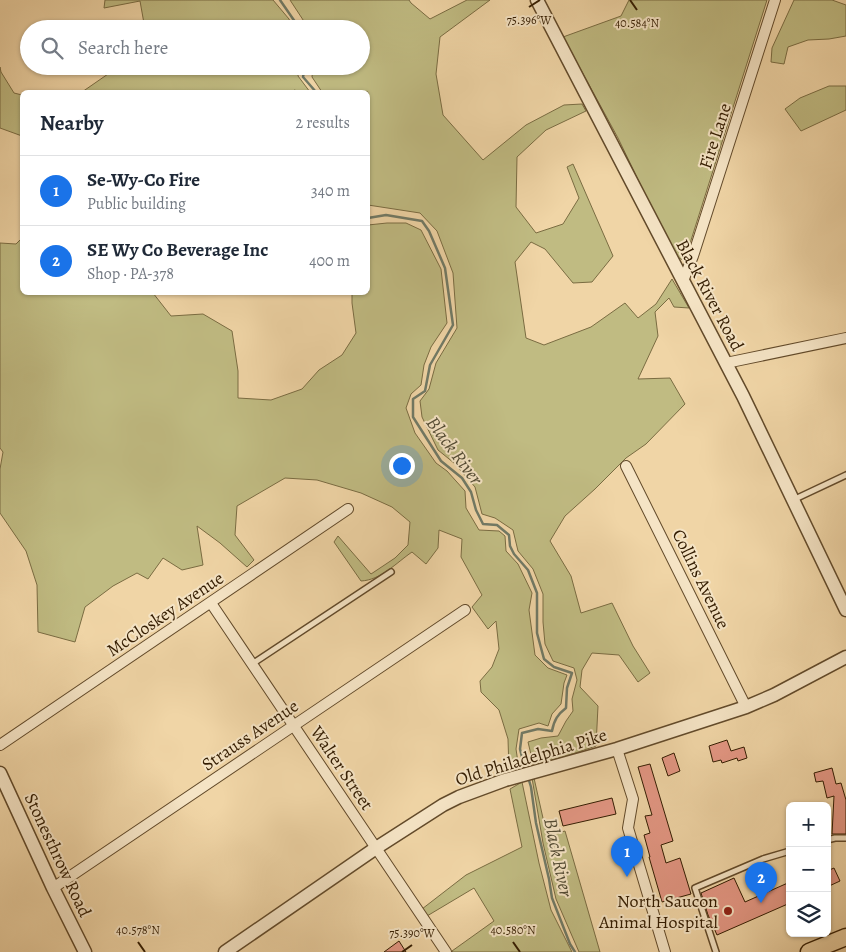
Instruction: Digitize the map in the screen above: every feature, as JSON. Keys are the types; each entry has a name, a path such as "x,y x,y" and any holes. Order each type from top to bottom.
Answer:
{"main road":[{"path":"809,952 846,937"}],"street":[{"name":"Black River Road","path":"537,0 743,396 846,610"},
{"name":"Fire Lane","path":"683,281 693,256 775,0"},
{"path":"726,364 846,338"},
{"name":"Collins Avenue","path":"626,466 746,707"},
{"name":"McCloskey Avenue","path":"0,745 348,509"},
{"name":"Walter Street","path":"211,603 446,952"},
{"name":"Strauss Avenue","path":"53,888 465,610"},
{"name":"Old Philadelphia Pike","path":"225,952 376,848 443,805 459,797 522,775 617,749 746,707 774,695 846,657"},
{"path":"617,749 633,799 628,828 665,952"},
{"name":"Stonesthrow Road","path":"0,773 85,952"}],"lane":[{"path":"793,500 846,475"},
{"path":"252,664 391,572"},
{"path":"831,839 846,838"},
{"path":"716,952 695,888 762,859 786,851"}],"shaded area":[{"path":"105,0 273,0 289,20 143,20 140,1 104,8"},
{"path":"290,0 409,0 430,19 467,0 490,0 440,37 436,74 443,115 483,160 526,125 564,105 582,104 586,111 546,130 517,157 516,207 536,233 563,224 579,198 567,167 573,164 613,256 592,282 573,283 545,249 531,242 515,262 526,338 544,345 591,327 625,303 638,318 656,304 672,279 689,308 674,307 669,298 655,312 658,336 638,379 670,378 685,404 646,444 626,458 565,516 550,541 571,576 581,613 612,603 633,646 650,673 638,682 619,655 592,653 582,670 580,687 598,706 596,746 534,767 528,742 558,736 573,711 572,699 577,680 574,668 553,661 545,644 543,594 533,569 518,551 513,530 495,518 482,514 475,487 454,463 438,450 422,417 420,401 429,389 436,363 457,328 453,273 437,231 420,213 370,205 370,90 321,90 312,77 312,75 370,75 370,20 303,20"},
{"path":"629,0 767,0 686,256 683,260 677,257 672,250 618,138 563,37 621,16"},
{"path":"794,0 832,0 846,5 846,36 808,40 788,47 784,64 771,62 772,48"},
{"path":"0,67 14,93 20,94 20,135 0,128"},
{"path":"107,75 298,75 308,90 294,90 85,90"},
{"path":"829,86 846,86 846,110 801,131 785,109 800,98"},
{"path":"406,223 421,230 441,269 447,323 431,347 424,365 421,385 411,394 406,408 415,433 436,463 447,471 465,491 466,508 479,530 499,531 505,536 506,551 518,564 532,593 529,610 535,655 548,668 567,675 561,704 552,714 548,726 539,723 519,729 516,749 519,769 509,771 508,739 499,710 481,692 480,681 492,667 499,649 496,621 488,629 472,607 482,595 461,557 462,539 439,530 438,548 426,564 412,552 375,578 361,581 334,542 338,536 371,574 395,558 408,545 410,522 392,507 361,493 317,480 285,478 237,506 235,535 254,560 247,567 197,526 203,565 182,570 163,558 148,579 137,573 113,586 85,607 75,642 38,632 37,585 26,551 0,513 0,469 3,452 0,448 0,243 16,244 20,240 20,295 155,295 171,316 203,314 232,331 238,371 238,398 271,400 302,389 319,370 342,355 356,333 352,295 370,295 370,225"},
{"path":"532,778 534,778 547,836 565,831 600,952 579,952 556,899 543,843"},
{"path":"522,782 551,910 572,952 453,952 494,921 474,888 427,916 422,909 466,875 522,847 510,789"}],"building":[{"path":"727,740 731,751 744,747 747,758 738,761 737,758 722,763 721,760 713,762 709,746"},
{"path":"674,753 680,771 668,776 662,758"},
{"path":"650,764 673,841 661,845 666,863 680,858 691,894 662,902 644,835 650,833 645,816 652,815 638,767"},
{"path":"832,768 836,784 841,783 846,800 846,834 832,834 834,796 827,798 823,781 816,782 814,773"},
{"path":"612,798 616,814 563,826 559,811"},
{"path":"834,868 840,881 831,885 831,869"},
{"name":"North Saucon Animal Hospital","path":"734,878 745,902 786,884 786,905 717,935 701,893"},
{"path":"399,941 406,952 384,952"}],"waterway":[{"name":"Black River","path":"280,0 294,20"},
{"name":"Black River","path":"303,75 314,90"},
{"name":"Black River","path":"370,218 386,215 422,221 429,231 445,268 453,325 430,365 425,391 413,399 413,417 441,461 462,478 471,492 476,510 483,524 497,525 509,535 510,546 514,554 528,570 537,593 537,633 544,659 554,667 572,673 567,688 566,708 557,718 552,731 538,729 522,733 520,749 525,769"},
{"name":"Black River","path":"528,777 552,898 575,952"}],"place":[{"name":"Se-Wy-Co Fire","path":"627,877"},
{"name":"SE Wy Co Beverage Inc","path":"761,903"},
{"name":"North Saucon Animal Hospital","path":"728,911"}]}
